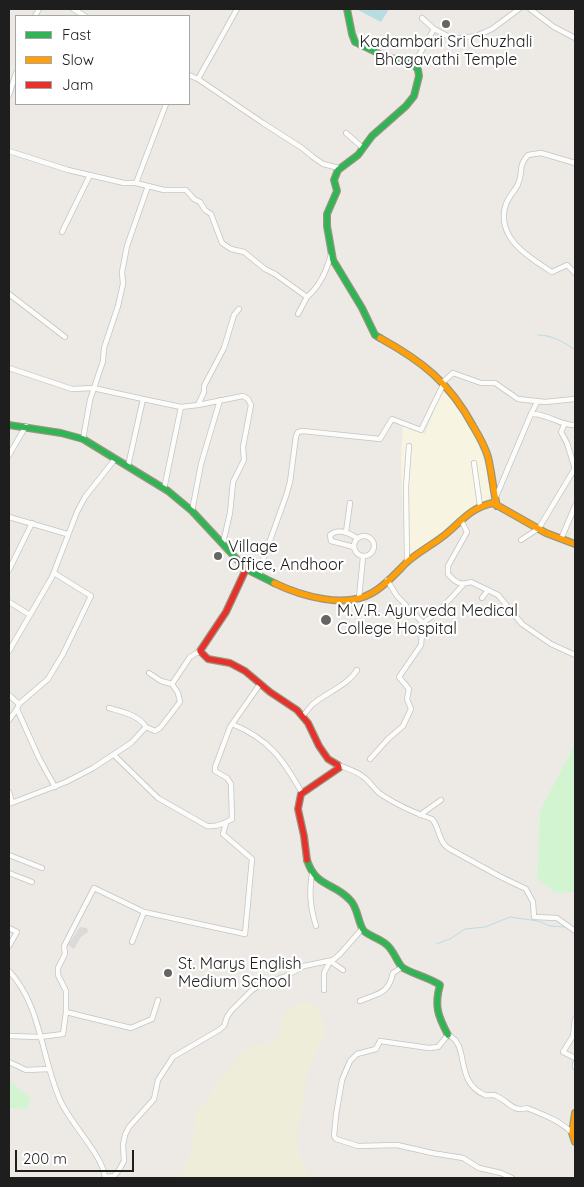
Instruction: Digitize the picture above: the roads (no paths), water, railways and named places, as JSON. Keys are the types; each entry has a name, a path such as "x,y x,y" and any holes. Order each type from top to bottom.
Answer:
{"street":[{"path":"198,79 237,9"},
{"path":"347,9 350,17 350,31 355,42 384,56 414,64 420,74 418,85 410,104 384,125 366,143 355,158 339,168 334,180 337,191 333,196 327,214 333,260 362,308 375,335 406,352 443,382 463,407 483,444 488,458 496,502 539,528 575,544"},
{"path":"422,18 434,29 453,39 476,36 492,29 519,9"},
{"path":"530,9 554,27 575,38"},
{"path":"414,64 434,29"},
{"path":"190,75 302,148 323,164 339,168"},
{"path":"9,95 15,76"},
{"path":"136,183 166,105"},
{"path":"346,133 363,148"},
{"path":"9,151 48,164 124,183 136,183 164,190 186,190 211,214 222,243 231,249 244,252 265,269 307,297"},
{"path":"575,163 541,153 528,155 520,168 521,178 518,185 506,204 503,222 513,241 538,264 552,272 567,265 575,273"},
{"path":"62,232 90,175"},
{"path":"83,439 93,388 103,361 104,348 118,306 123,284 122,272 127,246 148,186"},
{"path":"298,314 307,297 324,277 332,251"},
{"path":"9,294 65,336"},
{"path":"198,406 204,392 204,386 224,348 234,315 239,309"},
{"path":"9,368 72,389 93,388 182,407 198,406 243,396 248,399 250,405 243,447 244,460 233,482 230,514 223,543"},
{"path":"260,575 260,568 290,482 298,432 380,439 392,419 421,430 443,382 453,373 481,383 495,383 518,399 538,402 575,399"},
{"path":"128,466 143,399"},
{"path":"192,511 202,464 220,400"},
{"path":"9,424 61,433 83,439 164,489 192,511 246,569 293,592 342,600 359,598 373,593 407,562 461,520 480,506 496,502 531,414 538,402"},
{"path":"164,489 182,407"},
{"path":"531,414 541,414 575,425"},
{"path":"520,540 539,528 575,468 567,443 561,432 565,423"},
{"path":"9,455 26,426"},
{"path":"407,562 406,487 409,446"},
{"path":"9,651 54,573 67,534 85,496 115,459"},
{"path":"474,463 480,506"},
{"path":"346,532 350,503"},
{"path":"561,539 575,506"},
{"path":"9,516 67,534"},
{"path":"461,520 467,532 448,566 448,574 455,582 463,585"},
{"path":"9,570 32,524"},
{"path":"354,547 335,543 330,538 333,532 346,532 358,538 361,536 368,537 374,546 370,554 363,557 357,554 354,547 358,538"},
{"path":"359,598 363,557"},
{"path":"172,684 190,657 200,651 226,612 246,569"},
{"path":"9,720 18,707 48,679 63,654 91,596 54,573"},
{"path":"388,580 397,596 423,623"},
{"path":"370,760 388,739 403,726 411,709 408,699 409,688 399,677 420,645 423,623 439,611 463,585 471,582 498,595 522,624 551,644 575,655"},
{"path":"482,598 488,590"},
{"path":"9,602 30,615"},
{"path":"200,651 208,659 230,663 245,671 297,710 308,723 319,746 328,758 338,765 354,770 368,780 372,787 384,797 432,819 436,823 442,844 526,889 533,902 534,916 557,918 575,931"},
{"path":"302,716 314,704 329,695 354,675 357,670"},
{"path":"110,708 135,717 142,721 146,727 155,731 160,728 180,702 178,693 172,684 161,681 149,673"},
{"path":"114,756 158,798 208,826 214,827 226,823 232,819 232,784 227,778 214,771 225,737 260,684"},
{"path":"9,695 18,707 39,758 55,787"},
{"path":"232,724 254,734 276,752 302,793"},
{"path":"9,792 10,803 55,787 114,756 131,743 146,727"},
{"path":"338,765 339,768 302,793 298,809 304,836 306,861 312,873 320,881 341,892 352,901 358,912 362,929 387,943 397,956 402,967 433,980 440,985 435,1002 437,1013 448,1035 460,1047 463,1070 468,1081 486,1095 496,1096 512,1106 535,1111 568,1128 575,1142"},
{"path":"420,815 441,800"},
{"path":"9,1036 40,1037 63,1034 66,991 58,975 58,968 65,954 64,946 94,888 144,912 245,934 252,858 223,834 226,823"},
{"path":"9,854 42,868"},
{"path":"9,873 32,882"},
{"path":"312,873 309,892 311,910 316,926"},
{"path":"132,942 144,912"},
{"path":"9,928 17,932 9,946"},
{"path":"9,970 30,1000 49,1069 61,1102 102,1164 105,1178 114,1176 120,1170 124,1161 122,1145 125,1134 154,1099 158,1080 173,1057 224,1026 231,1011 258,986 304,966 330,961 340,954 362,929"},
{"path":"330,961 343,970"},
{"path":"324,990 324,973 330,961"},
{"path":"360,1001 387,990 393,973 402,967"},
{"path":"66,1012 131,1028 152,1019 158,1000"},
{"path":"575,1019 574,1036 563,1052 575,1058"},
{"path":"448,1035 438,1047 429,1048 380,1041 376,1049 356,1054 350,1061 342,1080 334,1136 345,1143 358,1146 397,1145 463,1158 479,1168 501,1173 512,1178"},
{"path":"9,1062 26,1070 49,1069"},
{"path":"572,1133 575,1113"}],"water":[{"path":"356,9 389,9 381,22"}],"waterway":[{"path":"538,335 558,340 575,350"},
{"path":"436,944 450,939 465,929 485,927 510,917 538,921 550,926 566,927"}],"place":[{"name":"Kadambari Sri Chuzhali Bhagavathi Temple","path":"446,24"},
{"name":"Village Office, Andhoor","path":"218,556"},
{"name":"M.V.R. Ayurveda Medical College Hospital","path":"326,620"},
{"name":"St. Marys English Medium School","path":"168,973"}]}
